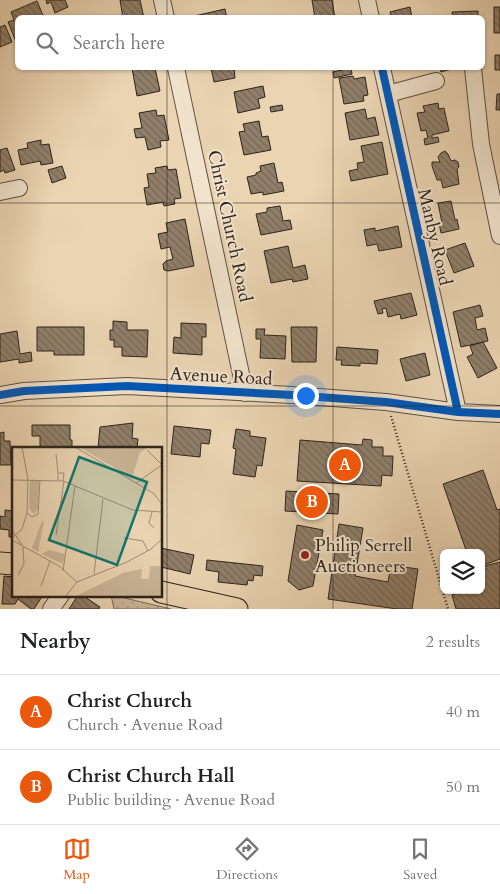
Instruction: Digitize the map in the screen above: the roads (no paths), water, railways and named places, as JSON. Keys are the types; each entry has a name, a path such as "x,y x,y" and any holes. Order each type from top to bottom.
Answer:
{"main road":[{"path":"162,592 237,609"}],"street":[{"path":"162,0 165,15"},
{"path":"367,0 370,15"},
{"name":"Christ Church Road","path":"176,70 245,393"},
{"name":"Manby Road","path":"382,70 458,412"},
{"path":"473,70 481,144 500,236"},
{"path":"388,94 436,81"},
{"path":"0,192 19,188"},
{"name":"Avenue Road","path":"0,395 24,390 127,386 386,402 458,412 500,414"},
{"path":"51,609 59,596"}],"place":[{"name":"Christ Church","path":"345,465"},
{"name":"Christ Church Hall","path":"312,502"},
{"name":"Philip Serrell Auctioneers","path":"305,555"}]}
